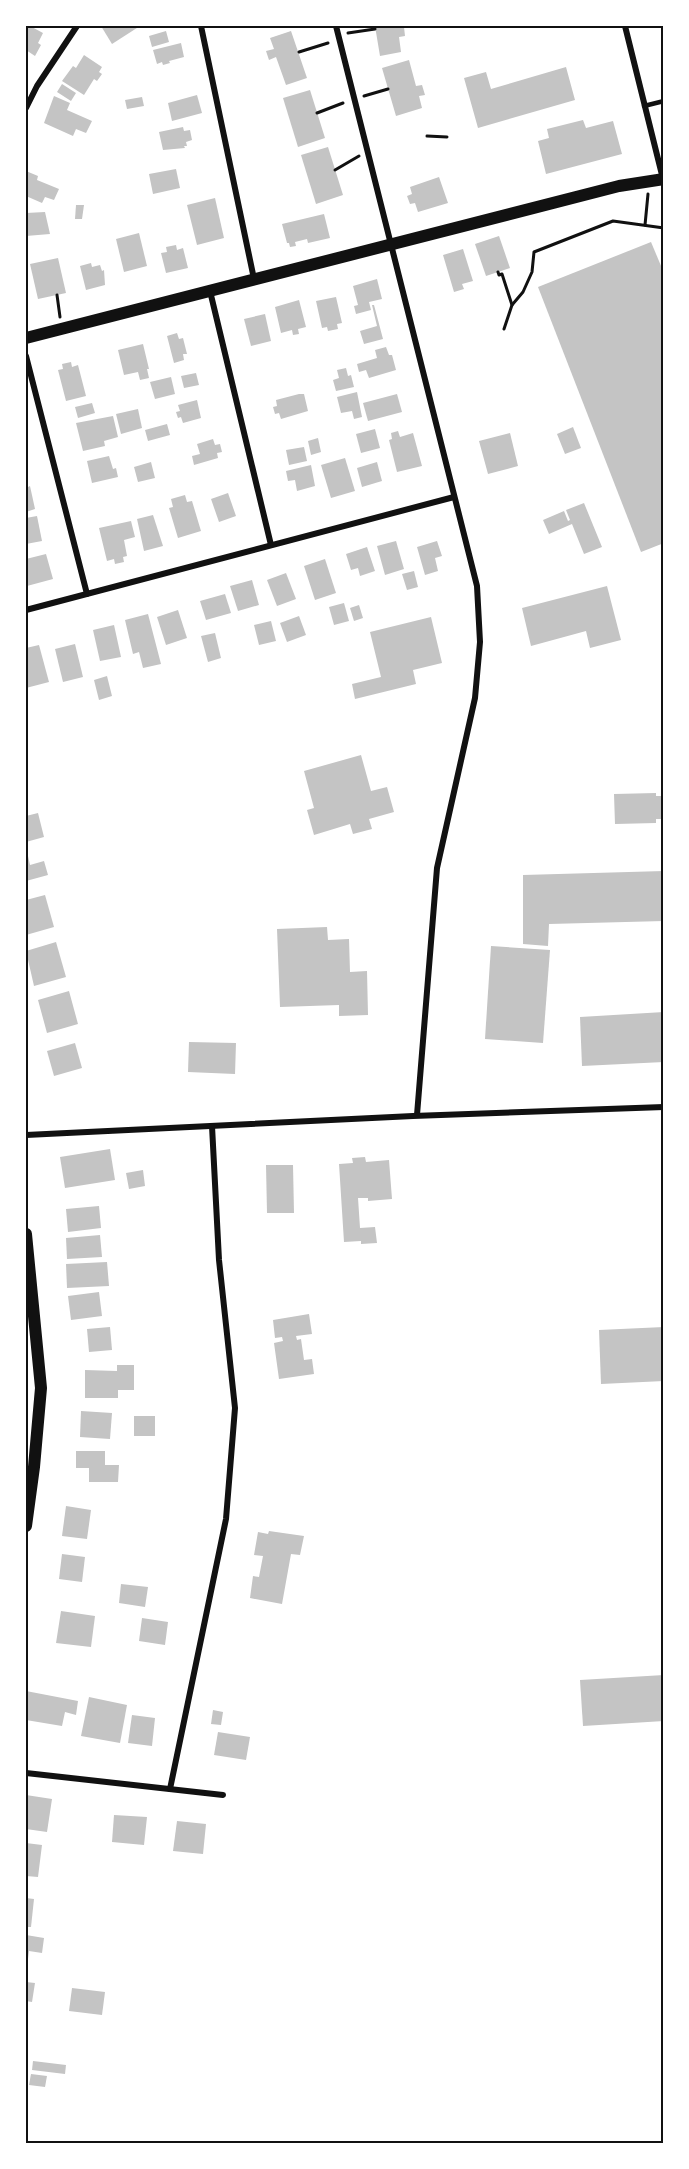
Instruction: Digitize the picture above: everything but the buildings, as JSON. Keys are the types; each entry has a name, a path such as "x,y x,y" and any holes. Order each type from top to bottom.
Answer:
{"main road":[{"path":"26,338 619,186 649,180 663,182"},
{"path":"26,1234 41,1388 26,1526"}],"street":[{"path":"26,108 37,86 77,26"},
{"path":"201,26 254,279"},
{"path":"336,26 477,586 479,659 475,698 437,868 417,1115"},
{"path":"625,26 663,182"},
{"path":"210,291 271,545"},
{"path":"26,356 87,594"},
{"path":"26,610 454,497"},
{"path":"26,1135 417,1115 663,1107"},
{"path":"170,1789 226,1519 235,1408 219,1260 212,1126"},
{"path":"26,1773 223,1795"}],"lane":[{"path":"644,106 663,101"}],"path":[{"path":"299,52 338,37 375,29"},
{"path":"317,113 388,89"},
{"path":"427,136 447,137"},
{"path":"335,171 367,151"},
{"path":"645,225 649,180"},
{"path":"504,329 512,305 523,292 532,272 534,252 613,221 663,228"},
{"path":"498,272 499,275 502,274 512,305"},
{"path":"57,295 62,329"}]}
